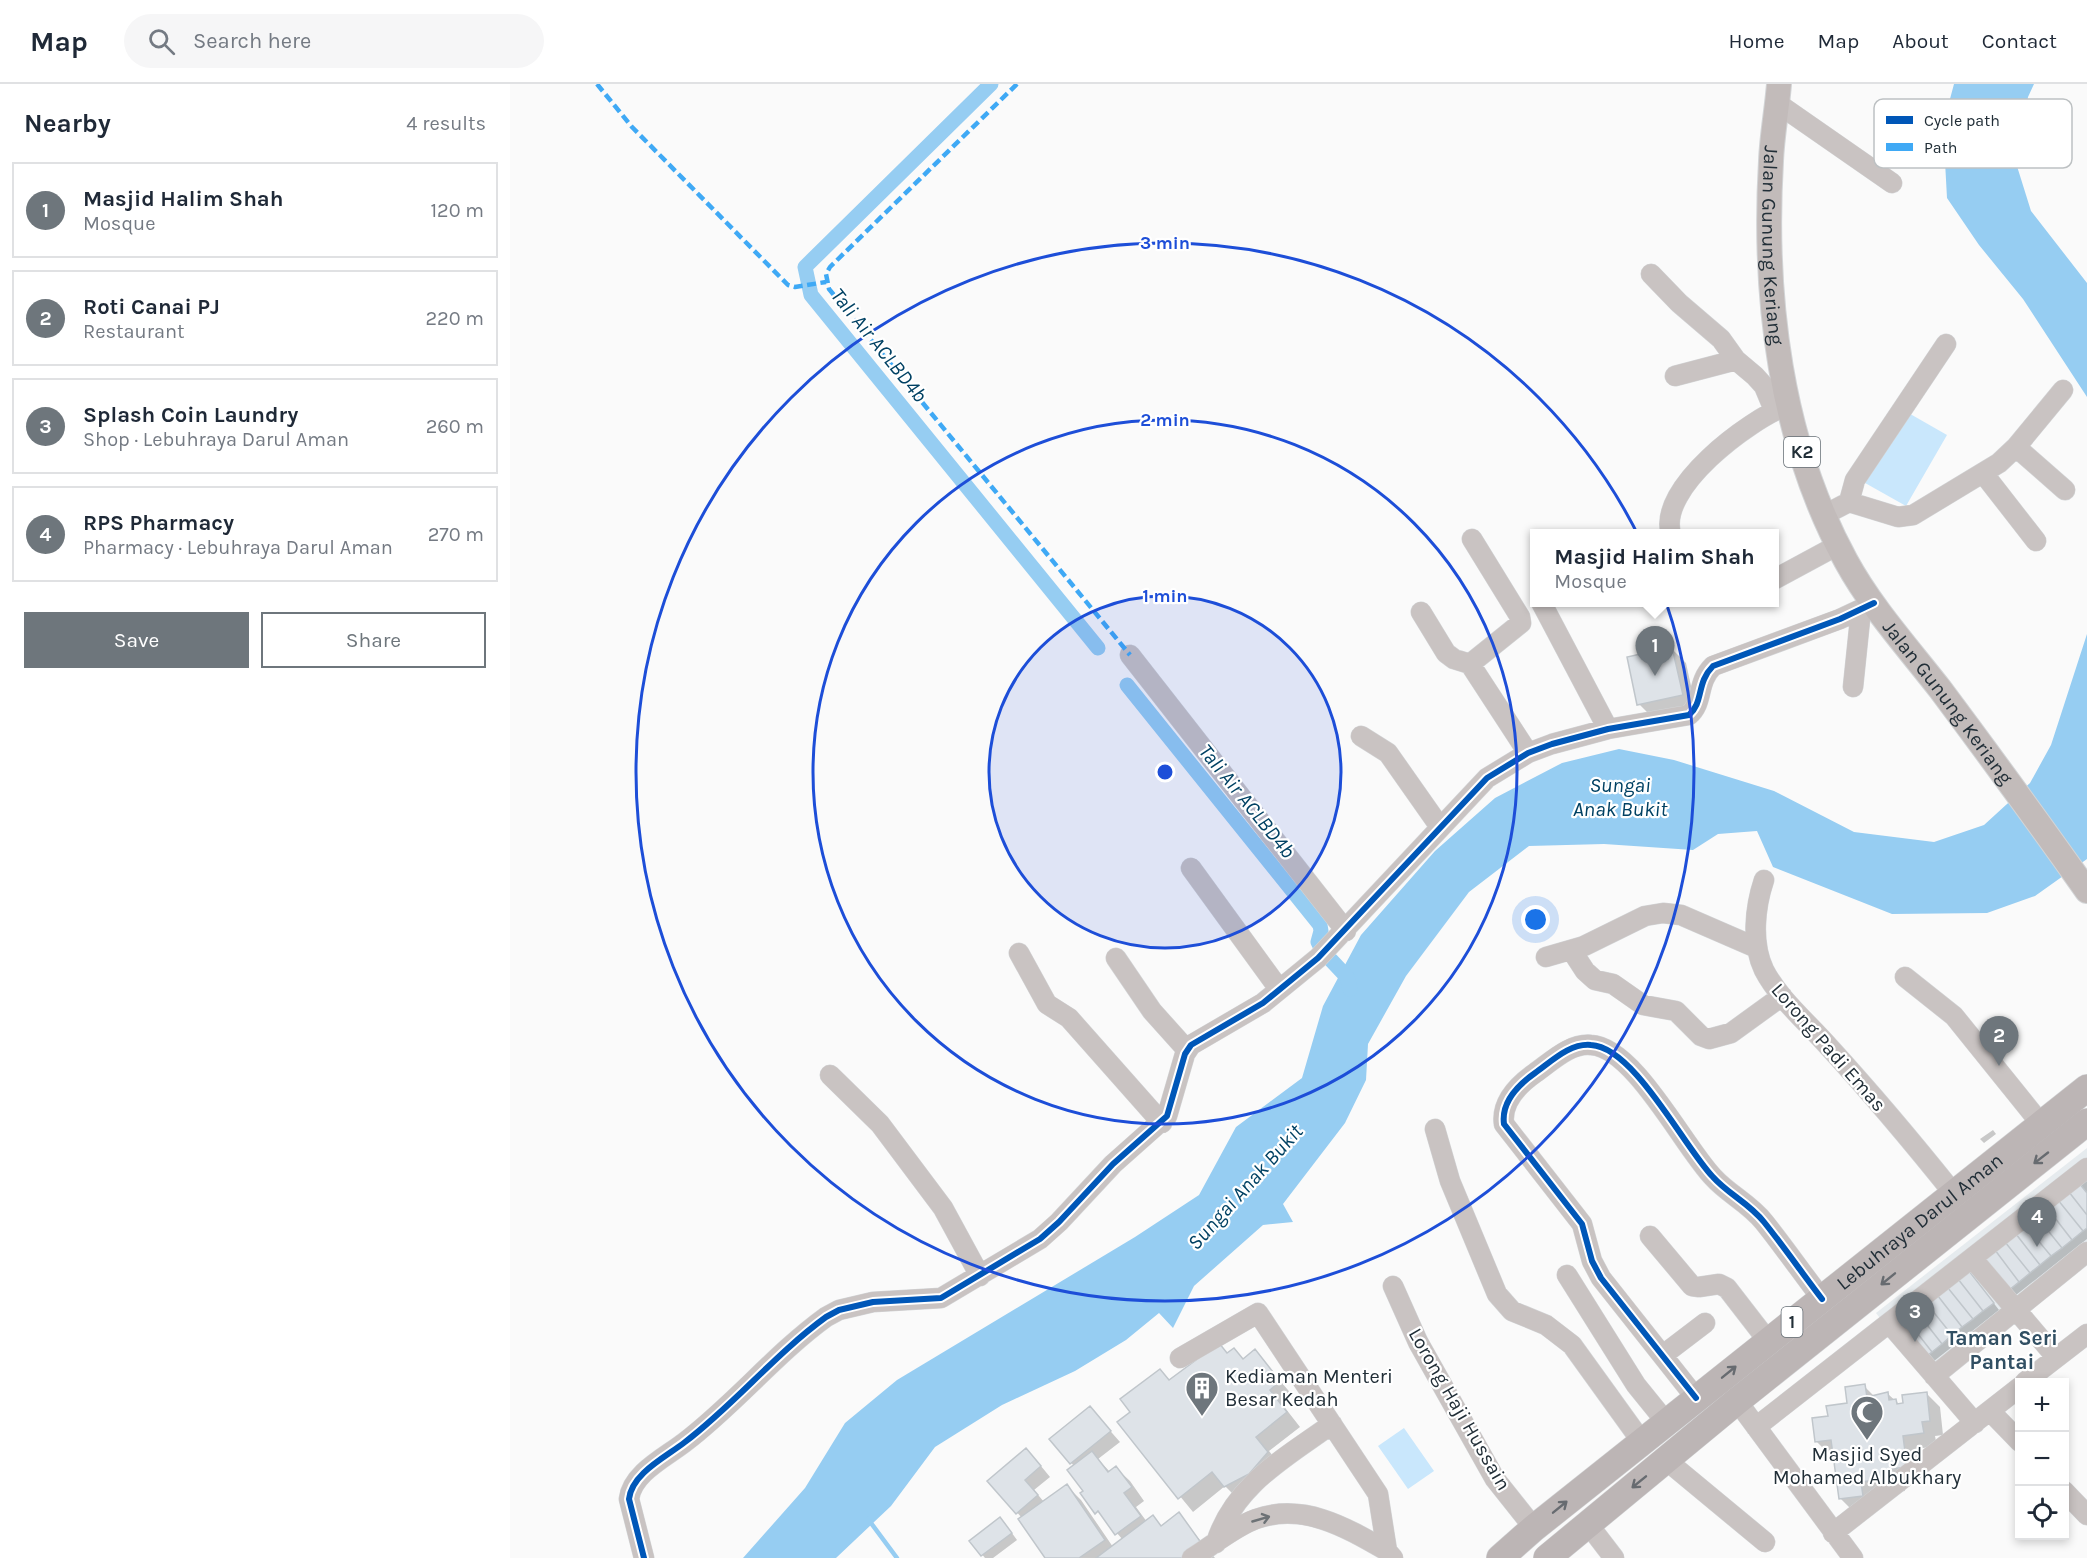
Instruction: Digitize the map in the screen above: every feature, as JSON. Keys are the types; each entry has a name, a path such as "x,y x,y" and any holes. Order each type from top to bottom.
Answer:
{"highway":[{"name":"Lebuhraya Darul Aman","path":"1500,1558 1666,1422 2087,1088"},
{"name":"Lebuhraya Darul Aman","path":"1547,1558 1737,1401 2085,1127"}],"main road":[{"name":"Jalan Gunung Keriang","path":"1778,93 1771,160 1770,275 1781,408 1824,515 1860,585 1868,607 1998,765 2087,891"}],"street":[{"path":"1778,93 1892,183"},
{"path":"1651,274 1679,303 1720,339 1736,360 1764,386 1781,408 1728,442 1689,480 1678,493 1671,510 1668,524 1670,529"},
{"path":"1849,502 1855,480 1946,344"},
{"path":"1675,376 1736,360"},
{"path":"1824,515 1849,502 1891,516 1906,517 1983,473 2016,447 2063,390"},
{"path":"2016,447 2065,490"},
{"path":"1983,473 2036,541"},
{"path":"1470,664 1521,623 1520,617 1472,539"},
{"path":"1779,577 1838,545"},
{"path":"1543,607 1608,729"},
{"path":"1854,687 1868,607"},
{"path":"644,1558 630,1511 630,1489 634,1483 714,1419 816,1325 839,1310 853,1306 941,1298 1051,1230 1113,1164 1162,1123 1167,1116 1187,1050 1197,1041 1263,1003 1318,958 1346,931 1487,778 1528,753 1608,729 1689,715 1697,704 1703,677 1713,666 1868,607"},
{"path":"1421,612 1446,653 1454,659 1470,664 1528,753"},
{"path":"1130,655 1346,931"},
{"path":"1361,736 1388,753 1440,827"},
{"path":"1191,868 1279,989"},
{"name":"Lorong Padi Emas","path":"1764,880 1759,896 1757,948 1764,969 1782,996 1830,1048 1954,1194"},
{"path":"1546,957 1572,951 1628,923 1664,913 1681,915 1757,948"},
{"path":"1572,951 1585,971 1595,980 1613,984 1643,1005 1676,1011 1701,1036 1709,1039 1731,1033 1782,996"},
{"path":"1019,953 1051,1008 1070,1018 1162,1123"},
{"path":"1116,958 1152,1011 1187,1050"},
{"path":"1905,977 1953,1016 2041,1124"},
{"path":"1696,1398 1595,1269 1582,1224 1504,1124 1503,1114 1508,1099 1531,1076 1565,1051 1582,1046 1601,1047 1628,1065 1713,1178 1754,1209 1822,1299"},
{"path":"830,1075 880,1124 936,1198 980,1276"},
{"path":"1435,1130 1450,1181 1497,1294 1512,1311 1546,1325 1572,1345 1642,1442"},
{"path":"1756,1427 2087,1168"},
{"path":"1650,1236 1692,1286 1699,1287 1713,1283 1727,1288 1768,1341"},
{"path":"1934,1376 2015,1308 2087,1252"},
{"path":"1972,1258 2056,1357"},
{"path":"1567,1275 1636,1385 1666,1422"},
{"name":"Lorong Haji Hussain","path":"1393,1286 1423,1351 1495,1479 1534,1528"},
{"path":"1180,1358 1258,1312 1378,1494 1390,1555"},
{"path":"1663,1355 1705,1323"},
{"path":"1889,1323 1975,1424"},
{"path":"2031,1378 2087,1334"},
{"path":"1833,1533 1975,1424 2015,1390"},
{"path":"1737,1401 1853,1558"},
{"path":"1990,1411 2015,1438"},
{"path":"1216,1543 1232,1506 1249,1485 1332,1424"},
{"path":"1666,1460 1765,1542"},
{"path":"2069,1496 2087,1515"},
{"path":"1192,1558 1255,1519 1286,1513 1337,1523 1390,1555"},
{"path":"1588,1524 1614,1558"}],"shaded area":[{"path":"1898,407 1947,435 1906,506 1858,479"},
{"path":"2087,1148 2087,1254 1927,1379 1876,1313"},
{"path":"1404,1428 1434,1471 1408,1489 1378,1446"}],"water":[{"path":"1954,84 2034,84 2028,99 1950,99"},
{"path":"1945,168 2018,168 2031,211 2087,283 2087,397 2023,299 1979,245 1947,198"},
{"name":"Sungai Anak Bukit","path":"2087,634 2087,859 2035,896 1987,913 1892,914 1773,867 1757,831 1718,834 1693,850 1604,844 1529,846 1469,892 1406,976 1368,1044 1366,1080 1345,1123 1283,1204 1293,1222 1263,1225 1194,1286 1173,1328 1159,1313 1126,1340 1075,1371 1002,1405 935,1447 891,1506 836,1558 743,1558 805,1488 845,1423 897,1380 1135,1237 1199,1195 1236,1127 1302,1078 1323,1006 1361,935 1435,851 1495,798 1562,763 1619,749 1674,760 1774,791 1854,832 1934,842 1984,825 2030,783 2051,745"}],"building":[{"path":"1672,647 1683,695 1637,705 1627,657"},
{"path":"2079,1183 2087,1193 2087,1215 2069,1192"},
{"path":"2069,1192 2087,1215 2087,1228 2083,1231 2058,1200"},
{"path":"2058,1200 2083,1231 2072,1240 2048,1209"},
{"path":"2048,1209 2072,1240 2062,1248 2037,1217"},
{"path":"2037,1217 2062,1248 2051,1256 2026,1226"},
{"path":"2026,1226 2051,1256 2040,1265 2016,1234"},
{"path":"2016,1234 2040,1265 2030,1273 2005,1242"},
{"path":"2005,1242 2030,1273 2019,1282 1995,1250"},
{"path":"1995,1250 2019,1282 2009,1290 1984,1259"},
{"path":"1969,1271 1994,1303 1983,1311 1958,1279"},
{"path":"1958,1279 1983,1311 1973,1319 1948,1288"},
{"path":"1948,1288 1973,1319 1962,1327 1938,1296"},
{"path":"1938,1296 1962,1327 1952,1335 1927,1304"},
{"path":"1927,1304 1952,1335 1942,1344 1917,1312"},
{"path":"1917,1312 1942,1344 1932,1352 1907,1320"},
{"path":"1907,1320 1932,1352 1921,1360 1896,1328"},
{"name":"Kediaman Menteri Besar Kedah","path":"1219,1343 1227,1353 1234,1348 1243,1359 1255,1349 1280,1381 1270,1390 1287,1412 1256,1437 1268,1452 1249,1474 1224,1487 1212,1472 1178,1499 1117,1422 1130,1412 1120,1399 1160,1369 1169,1380"},
{"name":"Masjid Syed Mohamed Albukhary","path":"1865,1384 1867,1397 1888,1392 1889,1400 1896,1399 1897,1404 1903,1403 1902,1395 1927,1392 1930,1421 1922,1422 1924,1433 1903,1436 1907,1467 1891,1469 1892,1478 1861,1482 1863,1496 1839,1499 1831,1440 1815,1442 1812,1418 1828,1416 1826,1406 1847,1403 1845,1387"},
{"path":"1090,1406 1111,1431 1070,1464 1049,1439"},
{"path":"1026,1448 1041,1466 1025,1480 1038,1495 1016,1514 987,1481"},
{"path":"1092,1451 1108,1472 1116,1466 1132,1487 1124,1493 1141,1516 1115,1535 1098,1511 1095,1514 1080,1493 1083,1491 1067,1470"},
{"path":"1067,1484 1105,1540 1079,1558 1045,1558 1018,1519"},
{"path":"1179,1512 1202,1544 1183,1558 1096,1558 1153,1515 1161,1526"},
{"path":"1000,1517 1012,1533 981,1556 969,1541"}],"waterway":[{"name":"Tali Air ACLBD4b","path":"991,84 805,267 811,295 1098,648"},
{"name":"Tali Air ACLBD4b","path":"1127,685 1320,925 1318,942 1321,948"},
{"name":"Tali Air ACLBD4b","path":"1331,960 1347,977 1350,989"},
{"path":"868,1519 897,1558"}],"marked path":[{"path":"597,84 632,127 788,285 795,287 826,282"},
{"path":"1017,84 830,267 826,274 829,289 1130,655"}],"cycle path":[{"path":"644,1558 629,1499 631,1490 643,1473 721,1412 789,1347 826,1317 839,1310 873,1302 941,1298 1040,1239 1113,1164 1167,1116 1185,1054 1191,1045 1263,1003 1318,958 1487,778 1528,753 1552,744 1608,729 1689,715 1697,704 1704,679 1713,666 1840,619 1874,603"},
{"path":"1696,1398 1601,1278 1592,1261 1582,1224 1504,1124 1508,1101 1529,1078 1562,1054 1583,1045 1607,1050 1624,1062 1657,1100 1701,1163 1725,1189 1758,1215 1822,1299"}],"place":[{"name":"Masjid Halim Shah","path":"1655,676"},
{"name":"Roti Canai PJ","path":"1999,1066"},
{"name":"RPS Pharmacy","path":"2037,1247"},
{"name":"Splash Coin Laundry","path":"1915,1342"},
{"name":"Kediaman Menteri Besar Kedah","path":"1202,1417"},
{"name":"Masjid Syed Mohamed Albukhary","path":"1867,1441"}],"district":[{"name":"Taman Seri Pantai","path":"2002,1350"}]}
